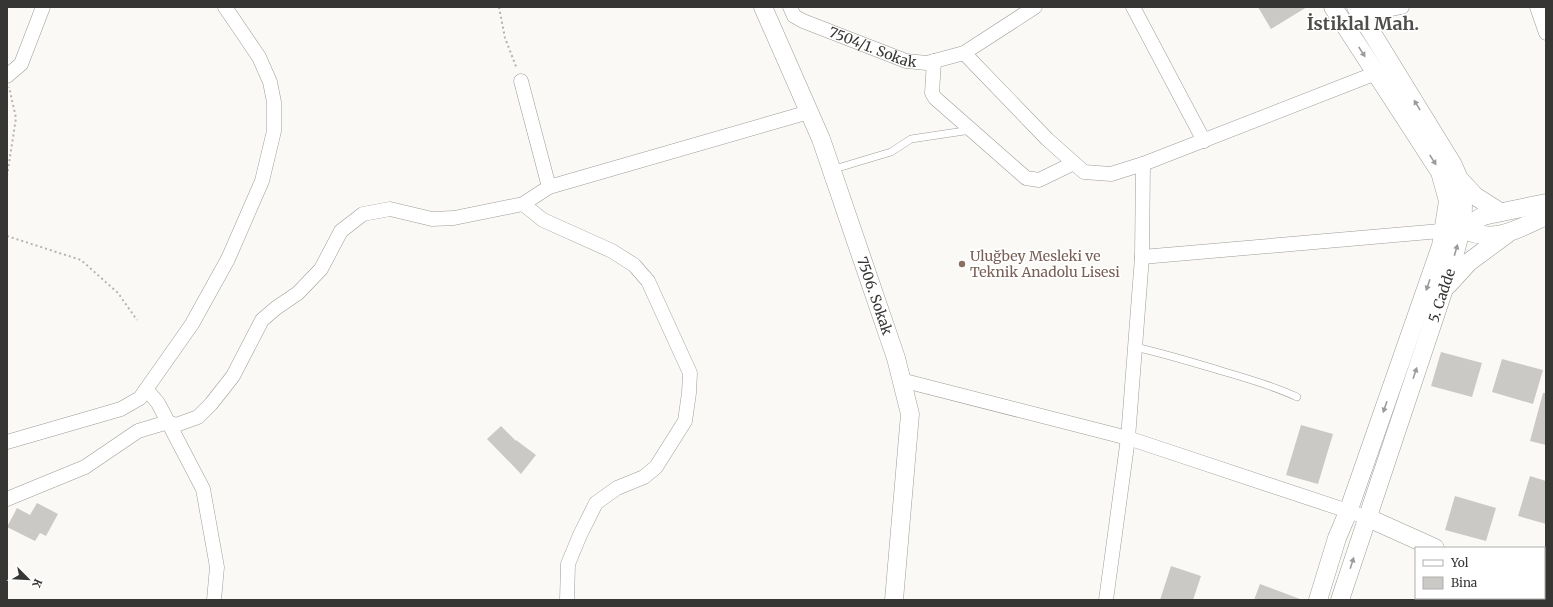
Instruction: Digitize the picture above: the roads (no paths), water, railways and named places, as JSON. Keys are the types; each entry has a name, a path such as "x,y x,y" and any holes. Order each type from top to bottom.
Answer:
{"street":[{"path":"7,76 21,64 43,7"},
{"path":"7,442 122,409 140,398 192,324 228,259 262,181 270,154 274,131 274,102 270,82 259,57 225,7"},
{"name":"7506. Sokak","path":"763,7 809,112 831,170 896,358 910,414 894,600"},
{"name":"7504/1. Sokak","path":"790,7 794,16 803,21 906,62 927,63 964,53 1035,7"},
{"path":"1133,7 1204,141"},
{"path":"1318,600 1337,538 1348,512 1441,246 1448,201 1440,172 1333,7"},
{"path":"1359,11 1402,7"},
{"path":"1537,7 1546,32"},
{"name":"5. Cadde","path":"1340,600 1366,517 1444,290 1462,229 1463,200 1460,180 1394,66 1359,11"},
{"path":"964,53 1047,139 1084,172 1111,174 1143,164 1204,141 1394,66"},
{"path":"934,61 932,93 935,98 1026,178 1031,180 1046,178 1074,163"},
{"path":"522,81 549,187"},
{"path":"163,413 176,425 198,417 211,404 233,376 262,320 276,308 298,294 321,269 341,231 363,214 390,209 432,219 454,218 523,204 549,187 809,112"},
{"path":"1106,600 1128,438 1142,257 1143,164"},
{"path":"1460,180 1475,196 1500,212"},
{"path":"1462,229 1483,216 1546,203"},
{"path":"523,204 543,220 612,251 634,265 648,281 690,373 690,393 685,421 656,467 644,477 617,488 596,503 580,534 568,564 566,600"},
{"path":"1142,257 1444,230 1462,229 1473,234 1494,237 1509,233 1546,216"},
{"path":"1444,290 1469,262 1509,233"},
{"path":"901,380 1128,438 1366,517 1433,547"},
{"path":"147,390 163,413 203,489 217,567 214,600"},
{"path":"7,499 85,467 163,413"}],"lane":[{"path":"831,170 891,152 911,138 972,130"},
{"path":"1135,347 1162,353 1280,389 1297,397"}],"place":[{"name":"Uluğbey Mesleki ve Teknik Anadolu Lisesi","path":"962,264"}],"district":[{"name":"İstiklal Mah.","path":"1363,24"}]}
